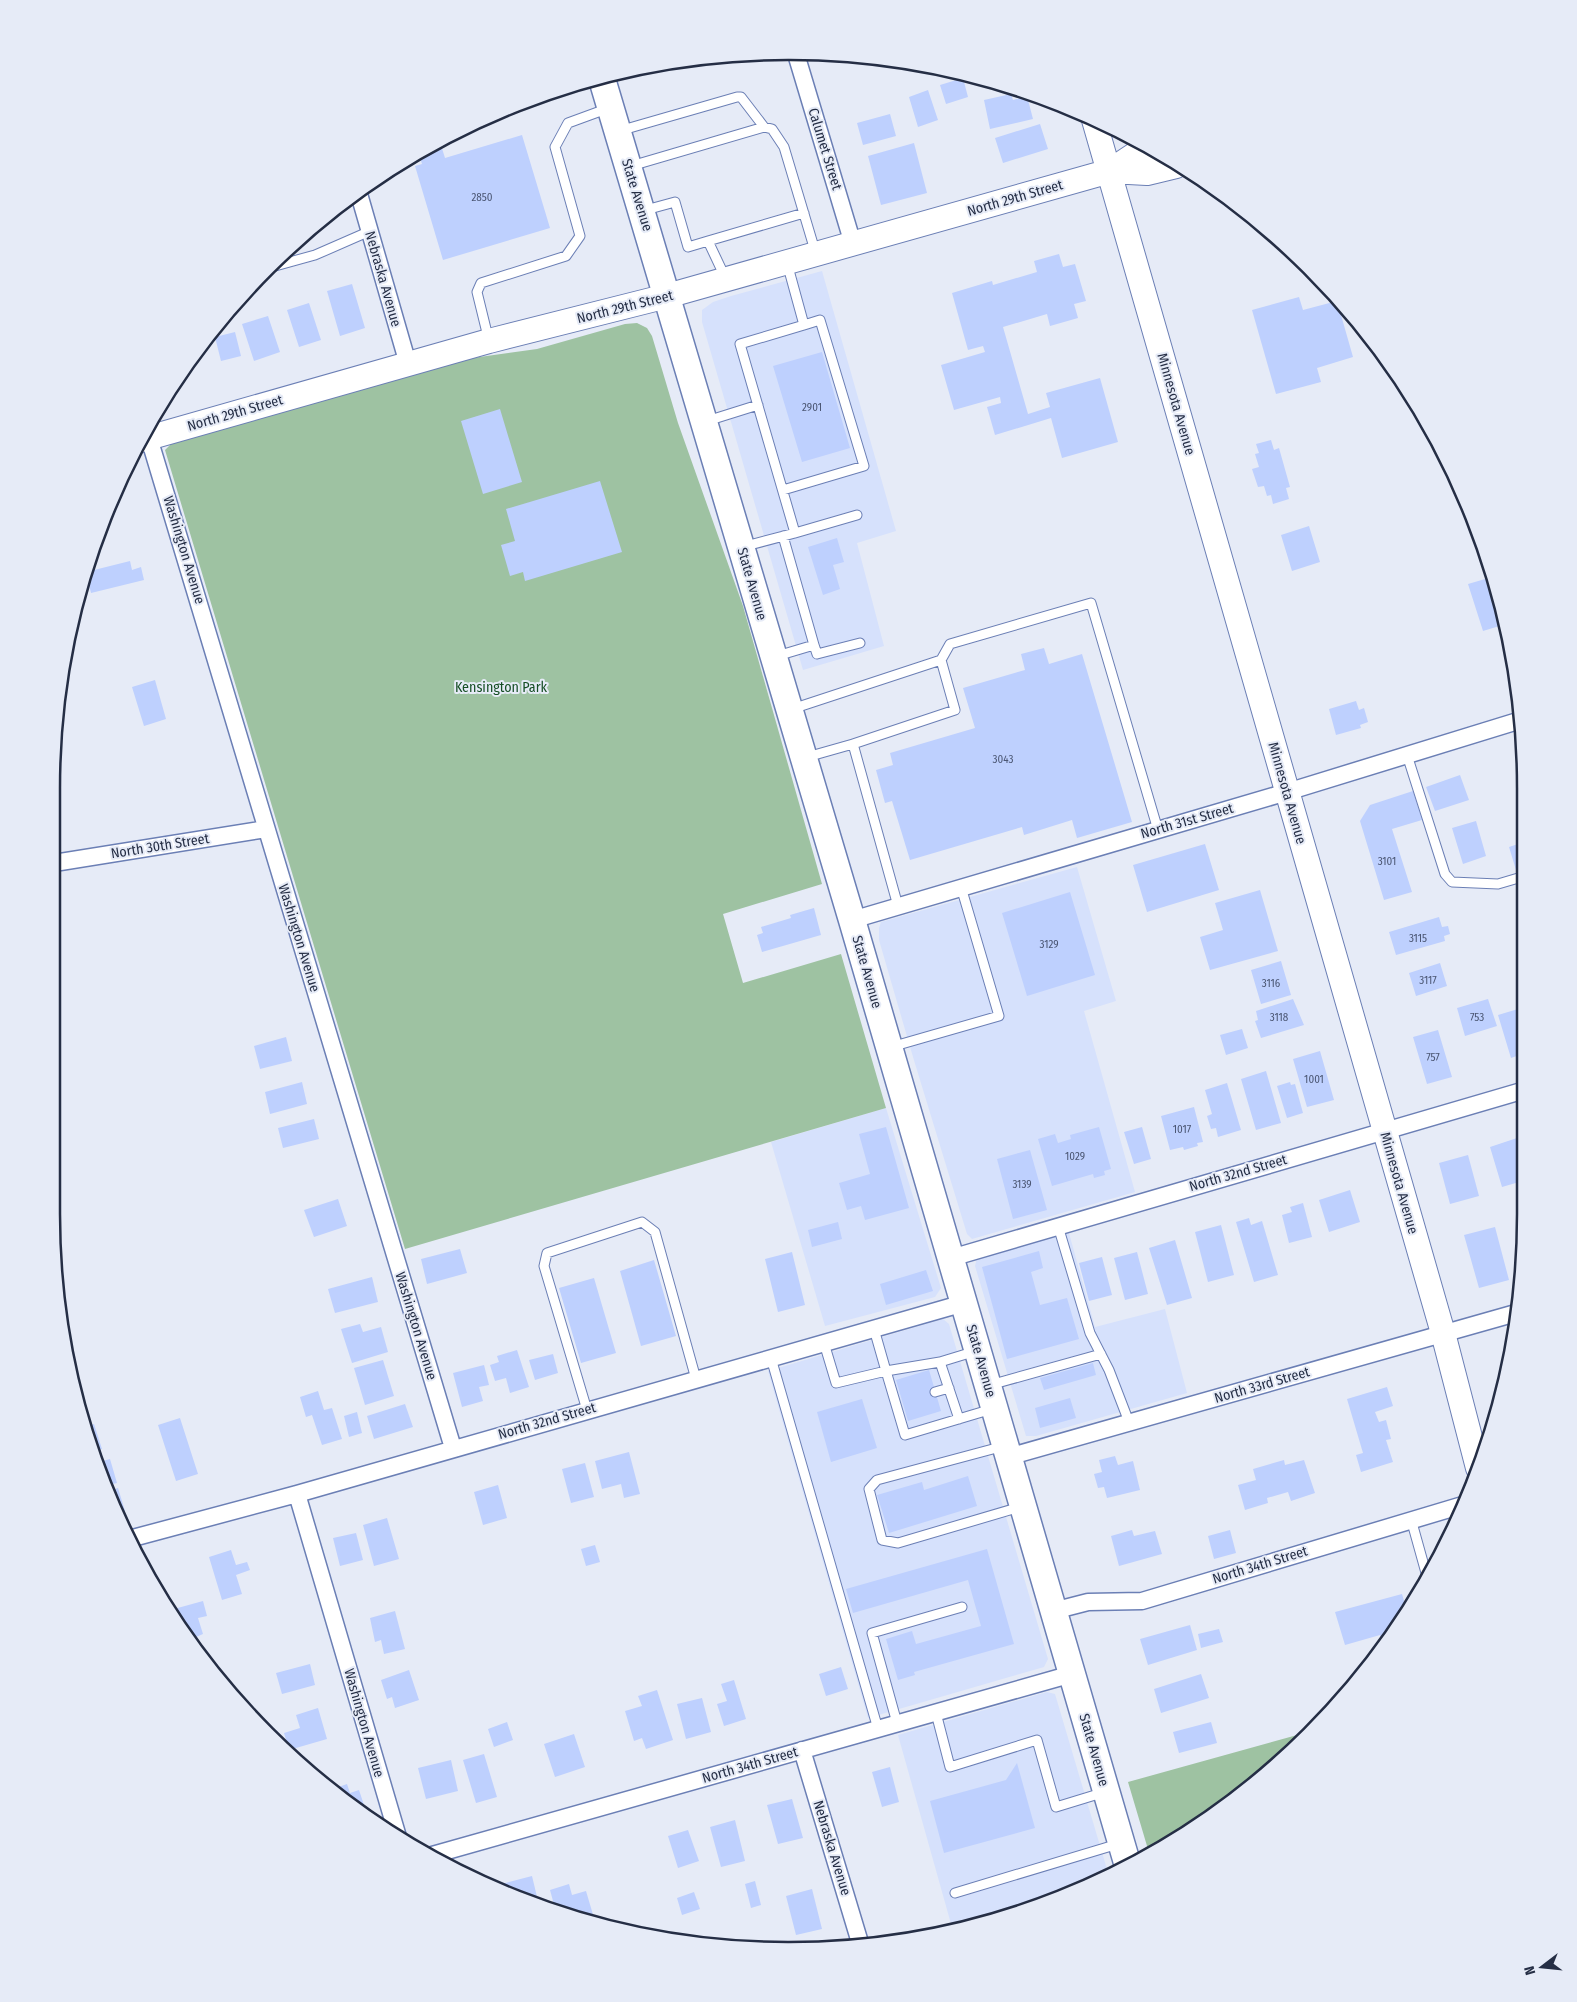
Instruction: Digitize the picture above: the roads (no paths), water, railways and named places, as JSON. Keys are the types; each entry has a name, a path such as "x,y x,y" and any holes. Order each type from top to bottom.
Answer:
{"main road":[{"name":"State Avenue","path":"604,84 852,920 1124,1855"},
{"name":"Minnesota Avenue","path":"1097,128 1443,1334 1475,1456"},
{"path":"1110,171 1141,152"},
{"path":"1110,171 1147,173 1169,168"},
{"name":"North 29th Street","path":"153,433 489,341 667,296 1110,171"}],"street":[{"name":"Calumet Street","path":"798,60 853,244"},
{"name":"Nebraska Avenue","path":"361,200 408,364"},
{"name":"Washington Avenue","path":"148,442 453,1448"},
{"name":"North 31st Street","path":"852,920 1287,792 1513,723"},
{"name":"North 30th Street","path":"60,862 266,829"},
{"name":"North 32nd Street","path":"951,1258 1517,1092"},
{"name":"North 32nd Street","path":"136,1538 297,1494 964,1303"},
{"name":"North 33rd Street","path":"1007,1451 1129,1422 1510,1315"},
{"name":"Washington Avenue","path":"297,1494 395,1826"},
{"name":"North 34th Street","path":"1053,1611 1088,1602 1142,1601 1455,1507"},
{"name":"North 34th Street","path":"440,1853 1072,1674"},
{"name":"Nebraska Avenue","path":"802,1750 859,1938"}],"lane":[{"path":"489,341 476,292 481,284 566,256 580,236 555,147 568,123 614,119 741,97 764,128"},
{"path":"628,167 764,128 772,129 784,147 816,254"},
{"path":"642,211 675,202 688,247 804,213"},
{"path":"283,264 315,255 370,231"},
{"path":"708,241 726,279"},
{"path":"787,262 804,325"},
{"path":"783,490 864,466 820,320 740,344 795,533"},
{"path":"704,421 758,405"},
{"path":"742,547 857,515"},
{"path":"784,536 817,654 860,643"},
{"path":"790,709 941,660 950,644 1090,603 1158,830"},
{"path":"774,657 814,645"},
{"path":"804,757 853,744 955,710 941,660"},
{"path":"853,744 898,906"},
{"path":"1407,755 1445,874 1452,882 1498,884 1517,878"},
{"path":"889,1048 999,1016 961,887"},
{"path":"587,1410 544,1266 547,1253 642,1222 655,1232 696,1379"},
{"path":"1058,1226 1090,1333 1101,1354 1129,1422"},
{"path":"874,1329 886,1371 899,1402 905,1436 959,1419 991,1397 1101,1354"},
{"path":"824,1343 836,1383 886,1371 940,1362 978,1351"},
{"path":"771,1358 878,1729"},
{"path":"940,1362 959,1419"},
{"path":"935,1392 949,1388"},
{"path":"1007,1451 877,1480 869,1489 882,1540 898,1543 1023,1507"},
{"path":"1411,1519 1425,1568"},
{"path":"897,1723 872,1633 962,1607"},
{"path":"936,1713 950,1767 1037,1740 1056,1807 1106,1792"},
{"path":"955,1894 1124,1855"}],"park label":[{"name":"Kensington Park","path":"501,687"}]}
